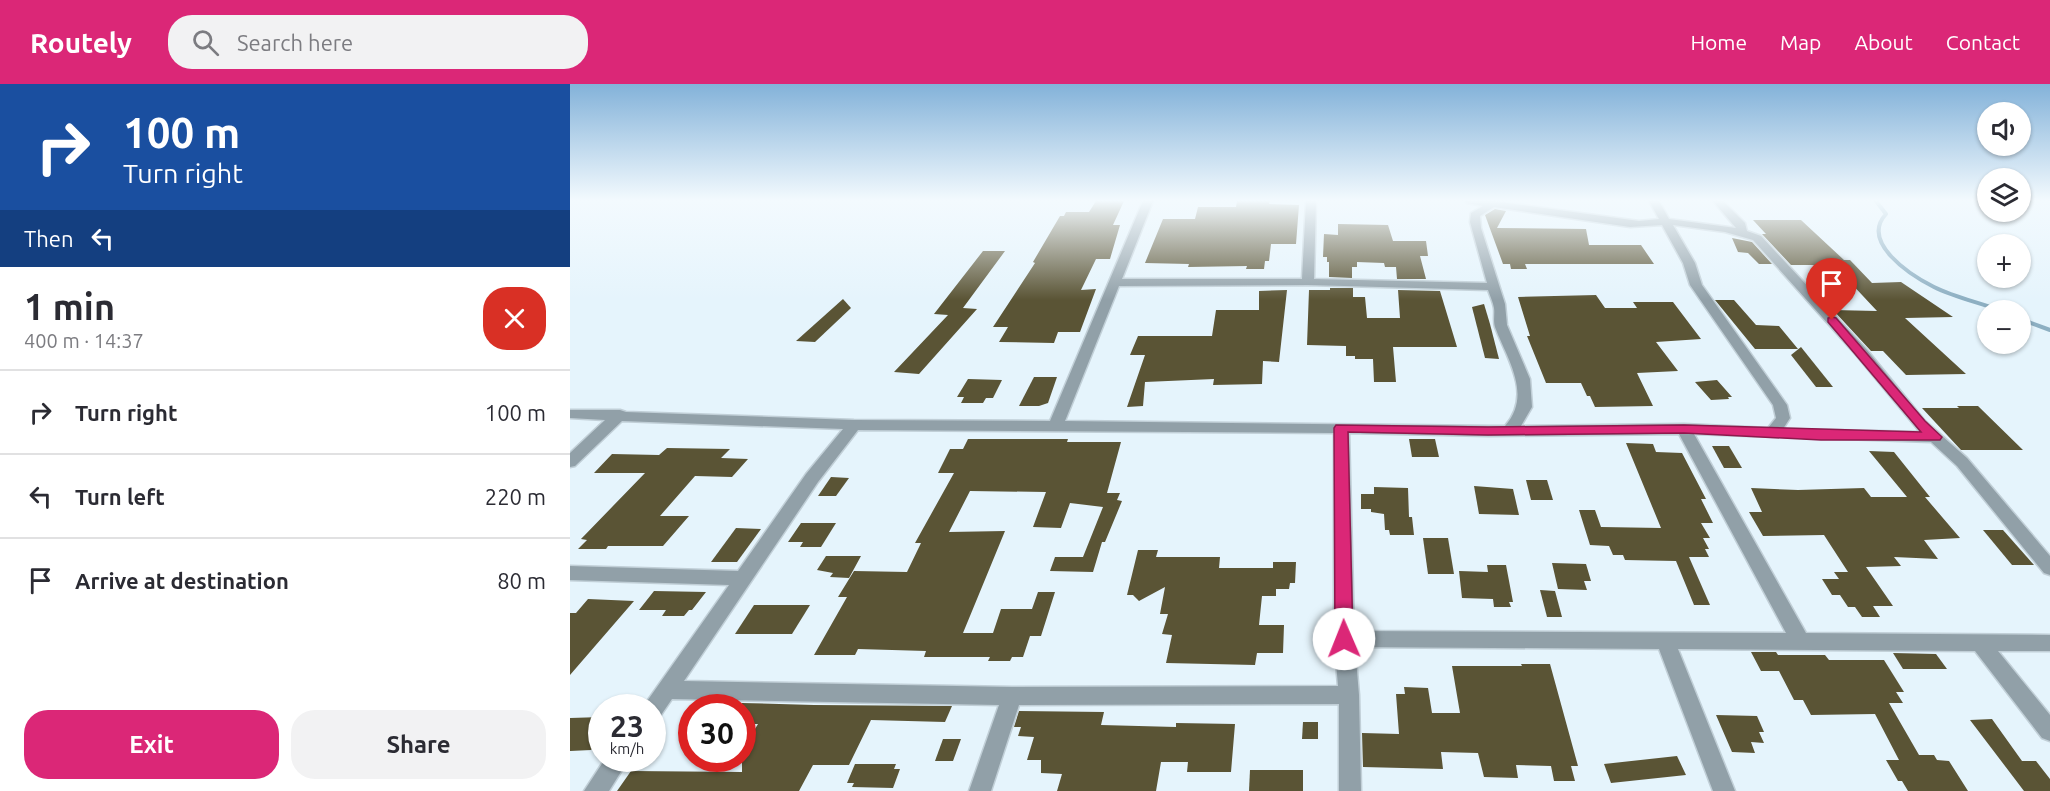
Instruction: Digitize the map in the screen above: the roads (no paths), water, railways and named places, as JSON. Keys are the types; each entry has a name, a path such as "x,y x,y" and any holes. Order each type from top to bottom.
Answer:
{"street":[{"path":"1056,425 1134,234"},
{"path":"1308,282 1310,234"},
{"path":"1475,234 1488,263 1493,287 1501,308 1500,323 1518,363 1526,395 1525,411 1520,422 1509,431"},
{"path":"1672,234 1689,264 1699,290 1780,405 1783,418 1773,432"},
{"path":"1748,234 1764,245 1862,353 1920,424 1950,454 1962,462 1992,502 2050,568"},
{"path":"1114,283 1308,282 1493,287"},
{"path":"570,414 620,414 854,425 1056,425 1509,431 1684,429 1935,437"},
{"path":"570,462 620,414"},
{"path":"664,694 812,478 854,425"},
{"path":"1341,428 1344,639 1350,791"},
{"path":"1684,429 1800,641"},
{"path":"570,573 743,578"},
{"path":"1344,639 2050,643"},
{"path":"1665,640 1724,791"},
{"path":"1981,644 2050,731"},
{"path":"667,690 1012,696 1348,695"},
{"path":"980,791 1012,696"},
{"path":"595,791 609,772"}],"waterway":[{"path":"1879,234 1883,246 1901,266 1942,291 1977,303"},
{"path":"2031,323 2050,330"}]}
